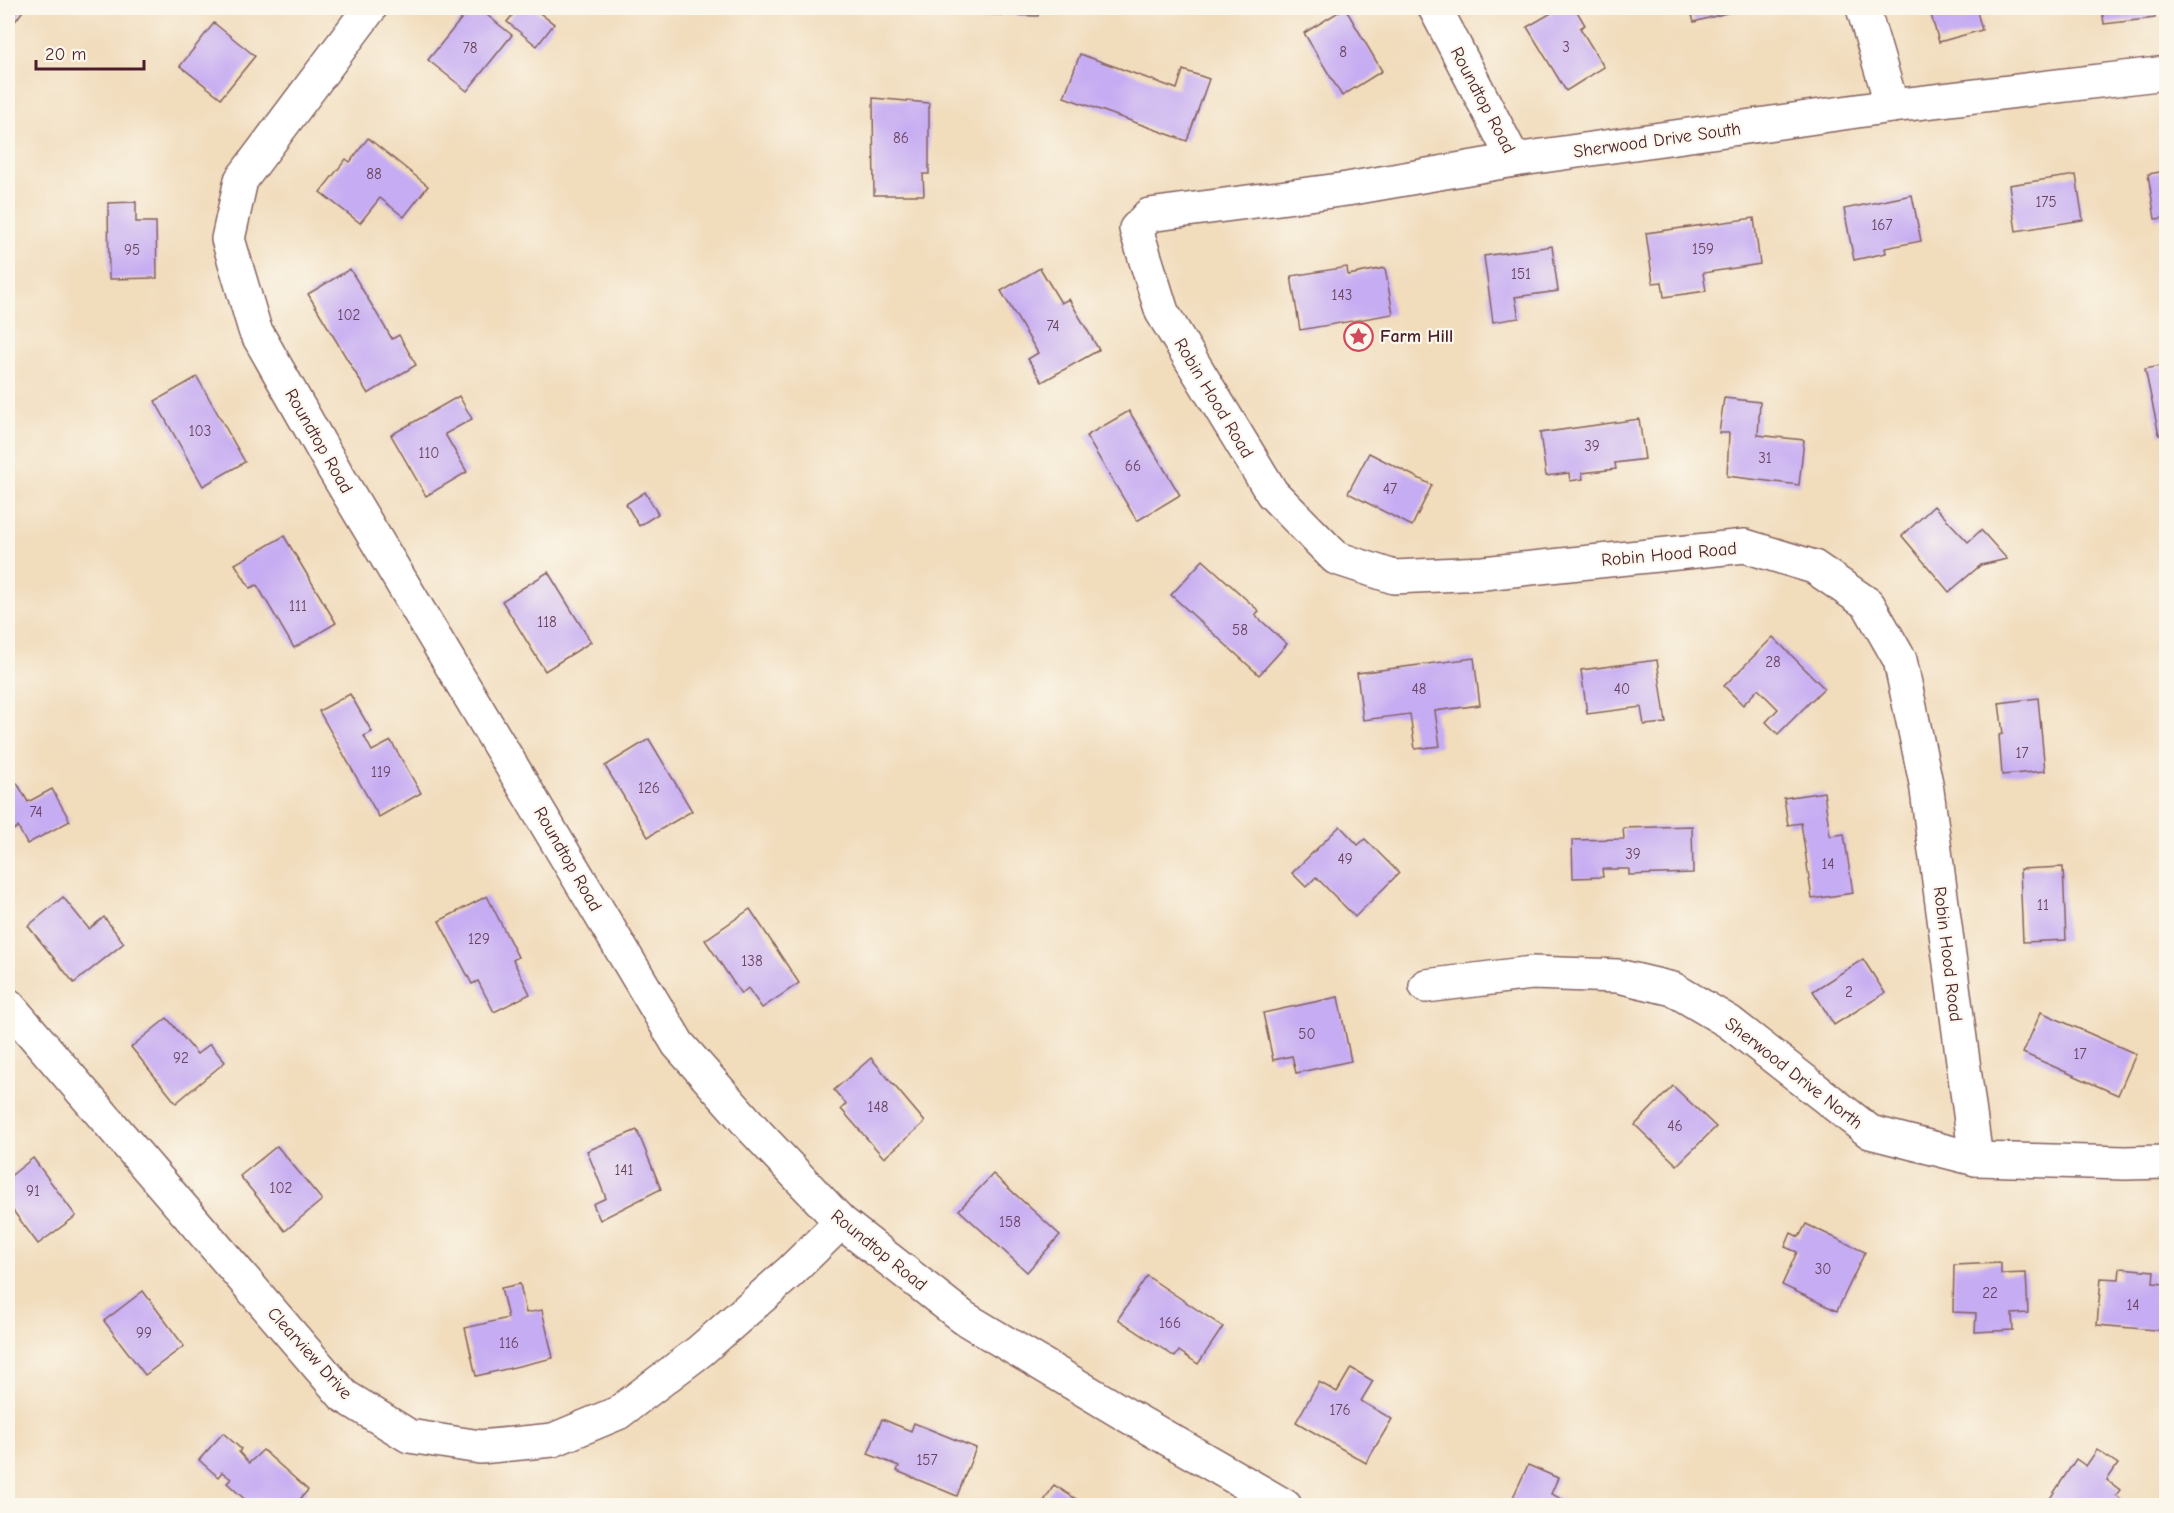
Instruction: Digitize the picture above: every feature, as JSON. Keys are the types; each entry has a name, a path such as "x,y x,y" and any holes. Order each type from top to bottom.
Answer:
{"street":[{"name":"Roundtop Road","path":"370,8 241,180 228,239 255,330 335,471 678,1044 755,1131 841,1222 964,1318 1286,1506"},
{"name":"Roundtop Road","path":"1435,8 1514,160"},
{"path":"1863,8 1892,106"},
{"name":"Sherwood Drive South","path":"1149,215 1347,189 1514,160 1892,106 2166,73"},
{"name":"Robin Hood Road","path":"1149,215 1136,230 1162,312 1272,493 1336,558 1394,577 1483,573 1745,546 1814,567 1868,604 1900,660 1926,783 1976,1159"},
{"name":"Sherwood Drive North","path":"1426,986 1532,973 1618,976 1673,989 1730,1022 1870,1132 1976,1159 2166,1162"},
{"name":"Clearview Drive","path":"8,1005 344,1396 409,1436 480,1447 553,1440 618,1413 700,1351 790,1272 841,1222"}],"building":[{"path":"8,8 25,8 8,31"},
{"path":"470,8 478,8 512,35 467,91 428,60"},
{"path":"518,8 533,8 554,24 537,46 507,22"},
{"path":"908,8 1039,8 1038,16 908,12"},
{"path":"1345,8 1382,71 1342,96 1304,33"},
{"path":"1560,8 1575,8 1585,25 1580,28 1604,67 1566,91 1527,27"},
{"path":"1690,8 1744,8 1694,22"},
{"path":"1929,8 1976,8 1982,30 1939,42"},
{"path":"2102,8 2154,8 2155,18 2104,24"},
{"path":"214,23 255,56 221,98 180,66"},
{"path":"1080,54 1177,89 1183,70 1209,79 1187,141 1064,97"},
{"path":"873,98 929,103 929,174 923,174 924,195 874,195"},
{"path":"368,138 428,186 404,217 380,198 360,223 320,192 346,159 350,162"},
{"path":"2166,171 2166,218 2155,219 2148,174"},
{"path":"2076,175 2083,220 2016,231 2009,185"},
{"path":"1912,195 1921,241 1885,248 1886,253 1854,260 1844,209"},
{"path":"136,202 136,222 156,222 157,278 109,279 108,203"},
{"path":"1754,218 1760,264 1703,273 1706,291 1664,297 1662,282 1653,283 1646,233"},
{"path":"1552,246 1558,291 1515,297 1519,318 1493,322 1484,256"},
{"path":"1347,267 1348,275 1385,268 1393,314 1300,330 1291,276"},
{"path":"1040,268 1061,303 1069,299 1099,350 1042,382 1028,359 1038,353 1001,291"},
{"path":"350,269 392,339 399,335 416,365 368,394 308,294"},
{"path":"2166,365 2166,433 2159,435 2145,369"},
{"path":"197,377 245,462 203,486 155,401"},
{"path":"459,396 472,419 445,434 467,472 426,496 391,435"},
{"path":"1724,398 1760,402 1758,435 1804,440 1799,485 1727,476 1729,433 1719,433"},
{"path":"1129,411 1180,495 1137,521 1086,436"},
{"path":"1639,419 1645,459 1615,463 1616,469 1582,473 1583,479 1570,481 1569,473 1546,476 1540,433"},
{"path":"1369,453 1432,485 1412,526 1348,493"},
{"path":"645,492 658,514 639,526 626,504"},
{"path":"1934,506 1968,542 1981,530 2007,559 1981,565 1949,592 1902,536"},
{"path":"284,536 336,623 294,648 257,585 250,588 235,564"},
{"path":"1203,560 1259,611 1255,615 1287,644 1259,675 1171,595"},
{"path":"548,572 591,642 545,671 502,601"},
{"path":"1773,637 1824,688 1778,734 1766,722 1778,709 1758,689 1743,705 1724,686"},
{"path":"1474,658 1480,705 1435,711 1440,746 1415,749 1410,714 1363,720 1357,673"},
{"path":"1657,660 1666,723 1644,725 1641,707 1587,714 1581,670"},
{"path":"350,694 372,732 364,736 372,751 391,741 421,793 379,817 319,711"},
{"path":"2038,698 2045,771 2002,775 1999,735 2003,734 1999,703"},
{"path":"649,739 692,811 648,837 605,766"},
{"path":"17,783 28,802 52,789 70,821 27,844 18,827 8,833 8,789"},
{"path":"1824,792 1830,836 1844,834 1853,893 1812,899 1801,823 1788,825 1784,798"},
{"path":"1340,826 1358,845 1365,839 1399,873 1355,917 1316,877 1306,887 1292,873"},
{"path":"1692,826 1693,873 1629,875 1629,869 1602,869 1603,877 1573,878 1572,840 1624,839 1623,828"},
{"path":"2063,867 2066,940 2023,942 2020,869"},
{"path":"487,896 518,957 513,960 530,994 494,1012 478,981 472,984 439,921"},
{"path":"63,897 89,929 104,917 124,943 74,983 28,926"},
{"path":"750,909 799,983 762,1008 748,988 741,994 705,940"},
{"path":"1863,959 1885,993 1834,1025 1813,991"},
{"path":"1338,997 1351,1061 1296,1073 1292,1056 1273,1060 1263,1013"},
{"path":"2041,1012 2136,1054 2118,1095 2023,1053"},
{"path":"167,1018 197,1054 210,1044 225,1062 176,1103 131,1047"},
{"path":"871,1058 925,1122 884,1158 841,1109 846,1104 834,1090"},
{"path":"1673,1086 1716,1127 1677,1165 1635,1125"},
{"path":"637,1130 661,1189 600,1220 593,1204 606,1198 587,1151"},
{"path":"277,1146 322,1200 285,1231 240,1176"},
{"path":"33,1158 76,1216 38,1244 8,1204 8,1178"},
{"path":"993,1174 1060,1235 1027,1272 959,1210"},
{"path":"1806,1224 1865,1252 1837,1311 1782,1285 1797,1252 1785,1247 1791,1233 1799,1237"},
{"path":"2001,1263 2001,1274 2026,1273 2028,1313 2012,1314 2013,1330 1975,1332 1976,1313 1953,1312 1954,1265"},
{"path":"2120,1268 2154,1271 2153,1283 2166,1284 2166,1331 2097,1325 2101,1278 2119,1279"},
{"path":"1147,1276 1223,1327 1198,1364 1179,1351 1175,1357 1118,1319"},
{"path":"520,1284 526,1313 542,1310 553,1358 476,1376 465,1328 508,1318 501,1288"},
{"path":"143,1291 184,1346 145,1375 104,1321"},
{"path":"1351,1368 1373,1381 1361,1401 1392,1419 1366,1463 1296,1422 1319,1382 1337,1392"},
{"path":"882,1419 911,1431 914,1423 976,1448 957,1496 897,1471 899,1466 868,1454"},
{"path":"223,1433 241,1449 239,1452 249,1463 263,1450 308,1490 294,1506 252,1506 227,1483 231,1479 222,1472 218,1477 199,1460"},
{"path":"2097,1450 2118,1464 2107,1480 2120,1490 2116,1495 2131,1506 2045,1506 2076,1459 2086,1466"},
{"path":"1528,1465 1558,1478 1551,1494 1577,1506 1509,1506"},
{"path":"1054,1485 1087,1506 1041,1506"},
{"path":"691,1501 692,1506 677,1506 677,1505"}],"place":[{"name":"Farm Hill","path":"1359,336"}]}
